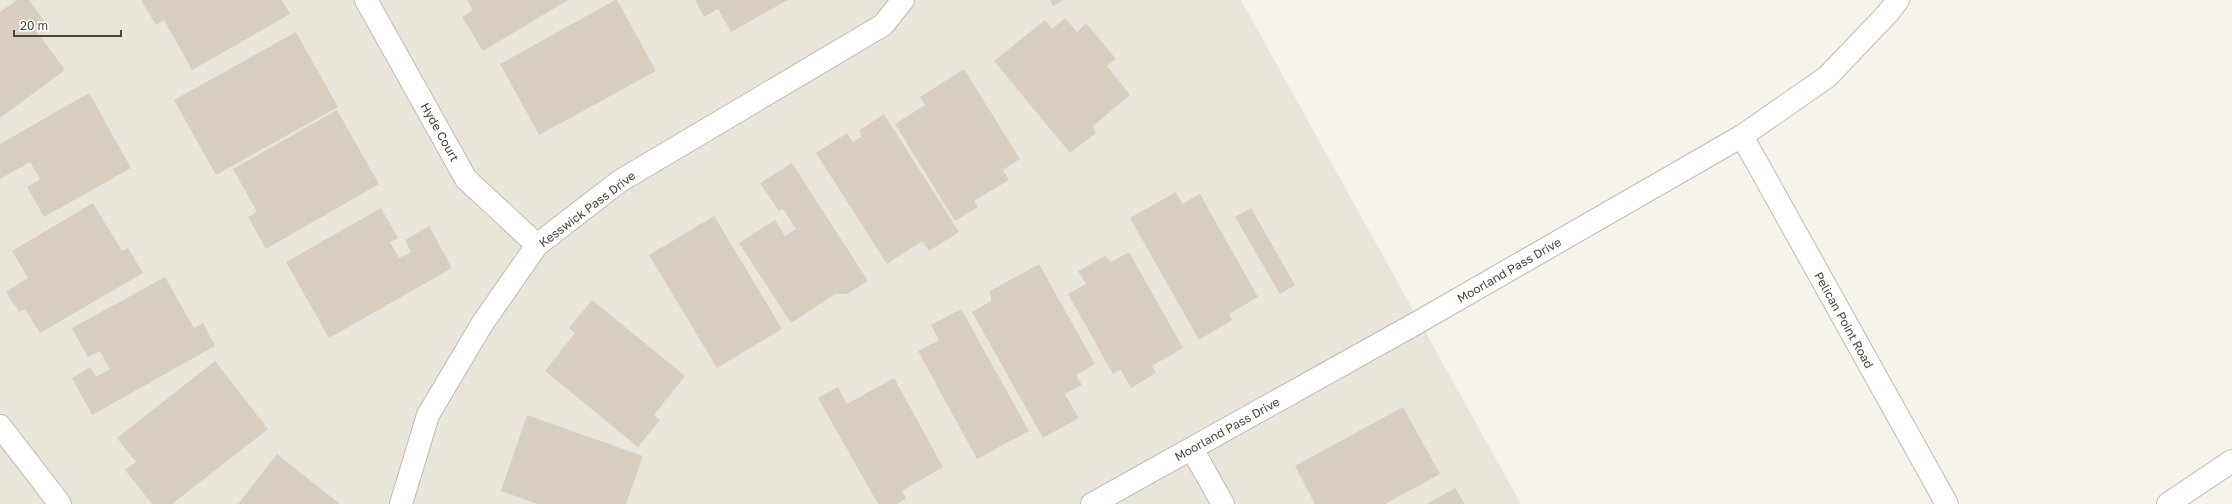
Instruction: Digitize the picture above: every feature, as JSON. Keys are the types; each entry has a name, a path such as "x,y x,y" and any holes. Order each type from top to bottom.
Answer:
{"street":[{"name":"Hyde Court","path":"366,0 466,179 538,245"},
{"name":"Kesswick Pass Drive","path":"402,504 428,415 482,324 538,245 620,181 883,26 903,0"},
{"name":"Moorland Pass Drive","path":"1092,504 1415,324 1742,136 1827,77 1888,13 1898,0"},
{"name":"Pelican Point Road","path":"1742,136 1947,504"},
{"path":"0,426 60,504"},
{"path":"1192,449 1223,504"},
{"path":"2168,504 2232,461"}],"shaded area":[{"path":"0,0 1241,0 1521,504 0,504"}],"building":[{"path":"17,0 29,0 44,21 34,28 65,70 0,118 0,12"},
{"path":"141,0 282,0 290,14 192,70 164,20 156,25"},
{"path":"467,0 568,0 483,51 462,17 473,10"},
{"path":"617,0 656,71 539,135 500,64"},
{"path":"695,0 788,0 731,32 718,9 704,17"},
{"path":"1050,0 1064,0 1053,6"},
{"path":"1065,18 1077,32 1086,23 1116,59 1107,66 1130,95 1093,126 1096,133 1070,153 994,61 1045,20 1052,29"},
{"path":"296,32 338,107 216,175 174,100"},
{"path":"964,69 1020,159 1003,170 1009,180 974,201 978,207 955,221 895,124 925,105 920,97"},
{"path":"89,93 131,168 44,217 27,187 40,179 30,162 0,179 0,144"},
{"path":"337,110 379,184 266,249 248,217 257,212 233,169"},
{"path":"884,114 959,232 929,251 922,241 887,264 816,153 847,133 853,142 861,137 860,130"},
{"path":"792,163 868,281 847,294 835,294 791,323 739,243 775,220 785,236 796,229 783,209 779,211 760,183"},
{"path":"1176,192 1182,204 1200,194 1258,297 1229,314 1232,320 1199,340 1130,218"},
{"path":"93,203 122,251 128,248 143,273 40,333 25,309 19,312 6,292 28,278 12,251"},
{"path":"381,208 398,238 390,242 399,258 411,252 405,240 429,226 452,268 329,338 286,262"},
{"path":"1251,208 1295,285 1280,294 1235,217"},
{"path":"714,216 782,329 717,368 649,255"},
{"path":"1129,252 1183,348 1152,366 1156,373 1131,388 1121,370 1113,374 1068,294 1086,284 1078,271 1105,256 1111,262"},
{"path":"1039,264 1095,364 1076,375 1082,385 1065,394 1079,418 1043,438 972,312 991,301 990,291"},
{"path":"165,277 194,328 203,323 215,346 92,415 72,378 90,367 96,377 110,369 100,351 88,357 72,328"},
{"path":"592,300 685,376 654,415 660,420 638,447 545,371 575,333 569,328"},
{"path":"961,309 1029,431 977,459 918,351 939,340 931,325"},
{"path":"215,361 268,429 172,504 152,504 125,470 136,462 117,438"},
{"path":"894,378 943,467 902,491 906,499 897,504 878,504 818,398 838,387 847,404"},
{"path":"1403,407 1440,474 1385,504 1315,504 1295,466"},
{"path":"527,415 643,456 626,504 537,504 501,491"},
{"path":"277,454 340,504 238,504"},
{"path":"1455,488 1465,504 1427,504"}]}
